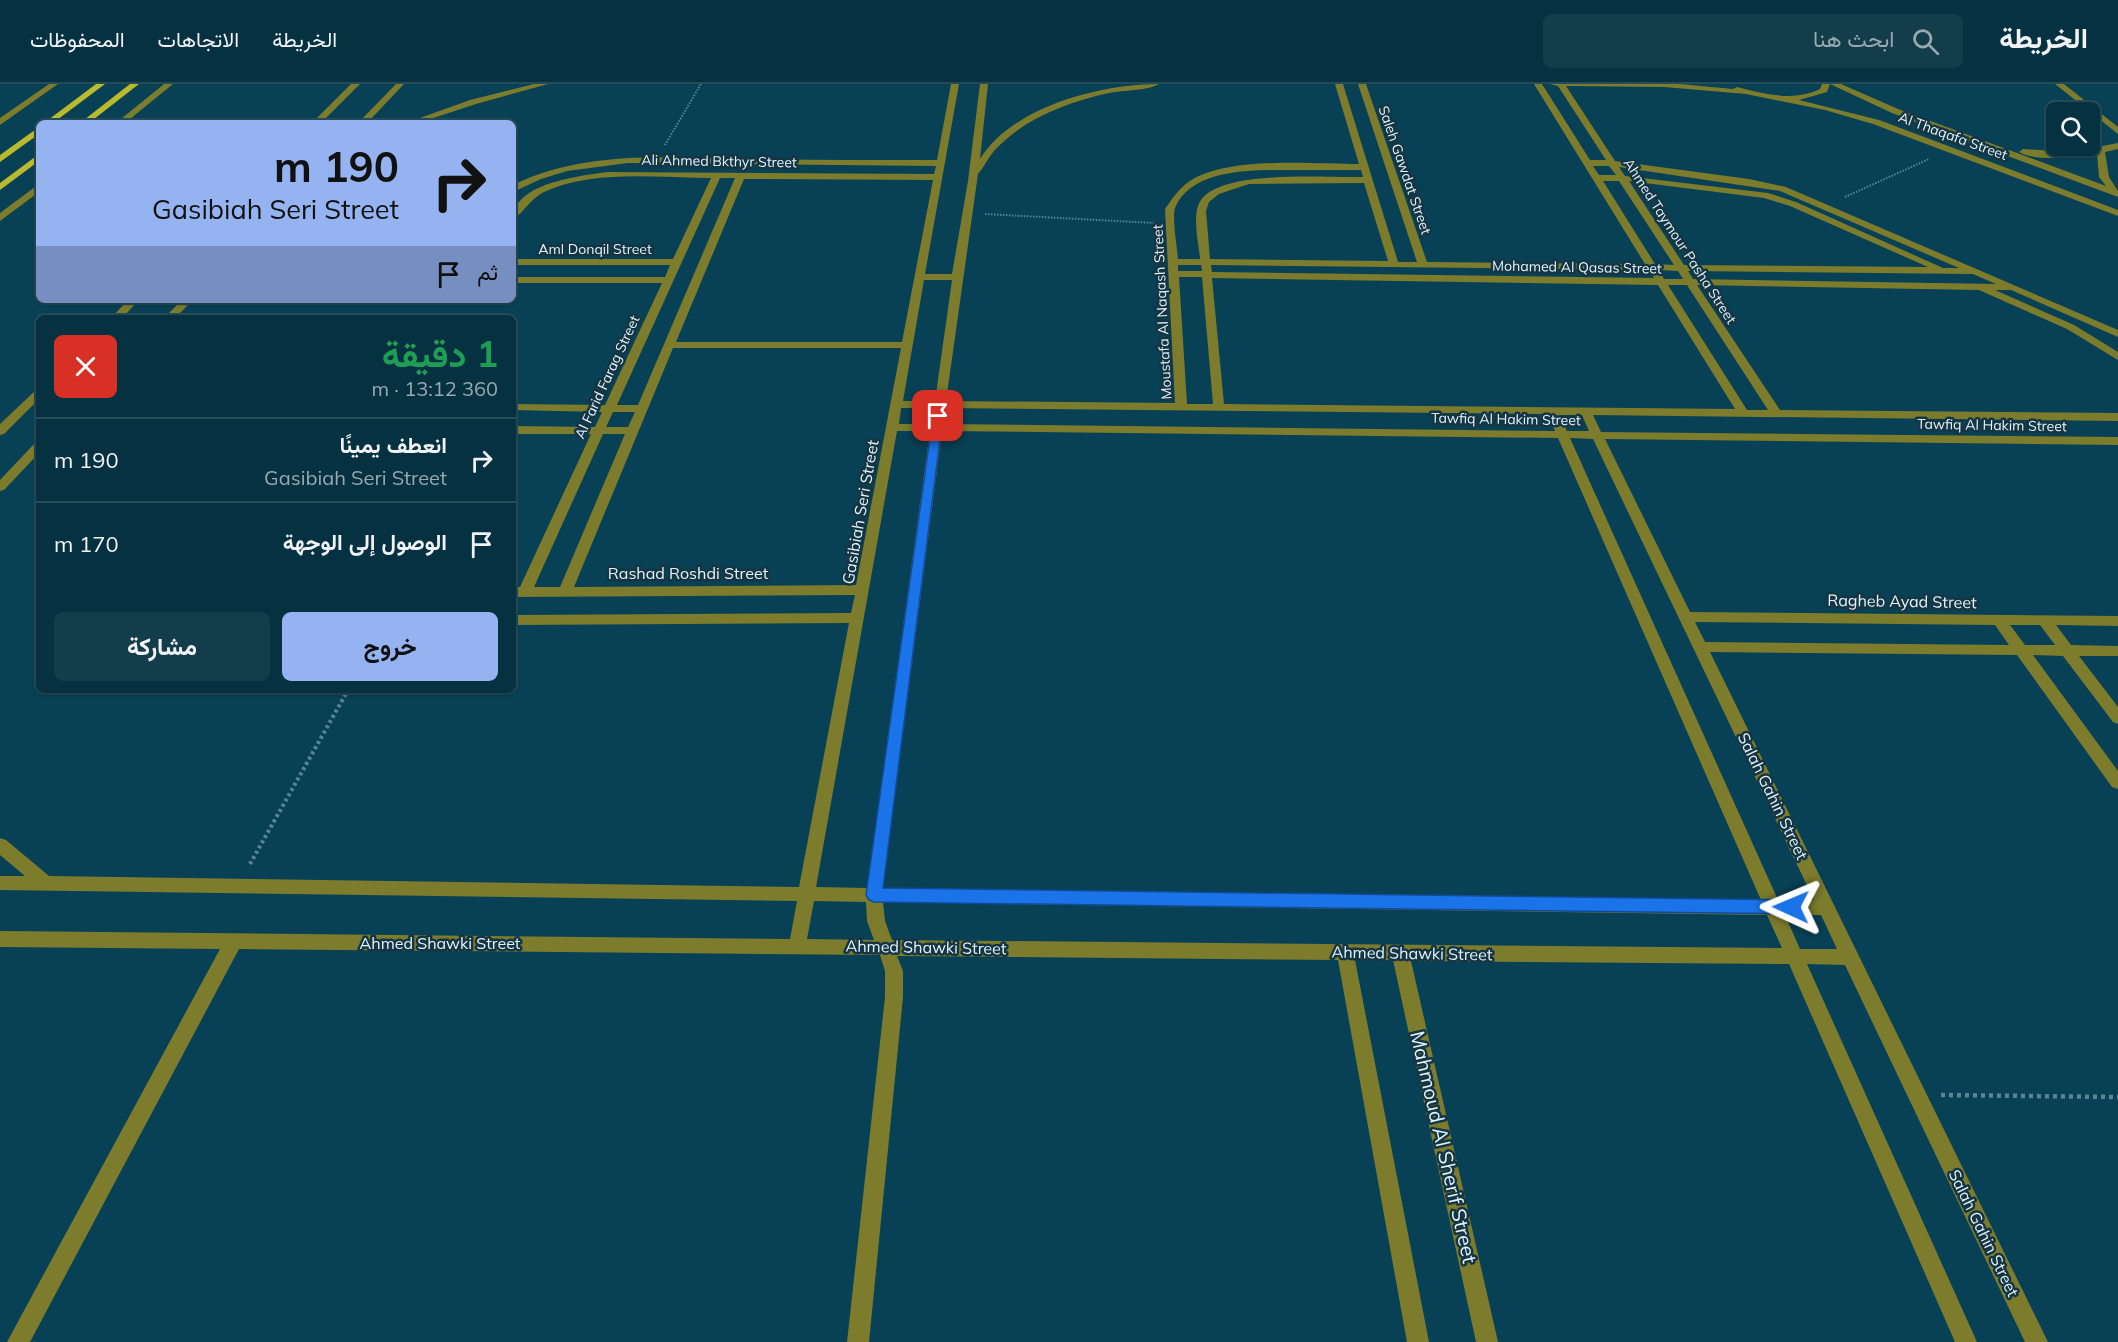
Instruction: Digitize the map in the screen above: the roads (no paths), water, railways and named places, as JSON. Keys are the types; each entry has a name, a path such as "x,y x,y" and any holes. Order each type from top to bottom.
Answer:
{"main road":[{"path":"52,120 101,84"},
{"path":"88,120 135,84"},
{"path":"0,159 36,132"},
{"path":"0,187 36,159"}],"street":[{"path":"0,122 54,84"},
{"path":"124,120 169,84"},
{"path":"319,120 356,84"},
{"path":"365,120 400,84"},
{"path":"419,120 473,102 544,84"},
{"name":"Gasibiah Seri Street","path":"798,946 955,84"},
{"path":"858,1342 894,997 894,971 876,921 874,895 957,277 973,181 984,84"},
{"path":"973,181 981,160 997,142 1036,116 1076,100 1110,91 1155,84"},
{"name":"Saleh Gawdat Street","path":"1339,84 1373,162 1423,265"},
{"name":"Saleh Gawdat Street","path":"1362,84 1373,162 1368,180 1394,265"},
{"path":"1538,84 1743,413"},
{"path":"1551,84 1664,85 1746,92 1774,98 1804,98 1816,95 1824,90 1826,84"},
{"name":"Ahmed Taymour Pasha Street","path":"1560,84 1777,414"},
{"path":"1726,84 1746,92"},
{"name":"Al Thaqafa Street","path":"1834,84 1875,103 2117,193"},
{"path":"2059,84 2118,130"},
{"name":"Al Thaqafa Street","path":"1774,98 1852,114 2118,213"},
{"path":"1993,147 2056,155 2101,152 2118,146"},
{"path":"2101,152 2104,177 2117,193"},
{"name":"Ali Ahmed Bkthyr Street","path":"516,187 540,175 584,165 655,161 941,163"},
{"name":"Moustafa Al Naqash Street","path":"1181,407 1170,209 1177,195 1192,183 1212,174 1238,168 1373,162"},
{"name":"Mohamed Al Qasas Street","path":"1588,163 1612,163 1766,185 1825,206 2118,334"},
{"path":"584,165 584,178"},
{"name":"Ali Ahmed Bkthyr Street","path":"516,212 525,200 552,187 584,178 629,174 938,177"},
{"path":"1212,174 1231,185"},
{"name":"Al Farid Farag Street","path":"519,592 599,431 717,175"},
{"path":"565,591 741,175"},
{"name":"Mohamed Al Qasas Street","path":"1597,178 1622,178 1765,195 1793,204 2060,322 2104,345 2118,357"},
{"path":"1219,407 1201,211 1211,196 1231,185 1248,181 1368,180"},
{"path":"0,218 36,189"},
{"name":"Aml Donqil Street","path":"516,262 676,262"},
{"name":"Mohamed Al Qasas Street","path":"1173,262 1977,271"},
{"name":"Mohamed Al Qasas Street","path":"1174,274 2013,287"},
{"path":"920,277 957,277"},
{"name":"Aml Donqil Street","path":"516,280 668,280"},
{"path":"119,315 131,303"},
{"path":"173,315 185,303"},
{"path":"669,345 908,345"},
{"path":"0,431 36,396"},
{"name":"Tawfiq Al Hakim Street","path":"897,404 2118,417"},
{"path":"516,407 642,409"},
{"path":"1552,411 1965,1342"},
{"name":"Salah Gahin Street","path":"1586,412 2037,1342"},
{"name":"Tawfiq Al Hakim Street","path":"893,427 2118,441"},
{"path":"516,430 632,431"},
{"path":"0,487 36,449"},
{"name":"Rashad Roshdi Street","path":"519,592 863,590"},
{"name":"Ragheb Ayad Street","path":"1686,617 2118,621"},
{"path":"516,620 858,618"},
{"path":"1999,620 2118,783"},
{"path":"2044,620 2118,718"},
{"path":"1700,647 2118,651"},
{"path":"0,845 46,884"},
{"path":"0,883 1827,908"},
{"name":"Ahmed Shawki Street","path":"0,939 1851,957"},
{"path":"18,1342 234,941"},
{"path":"1345,952 1418,1342"},
{"name":"Mahmoud Al Sherif Street","path":"1400,952 1487,1342"}]}
